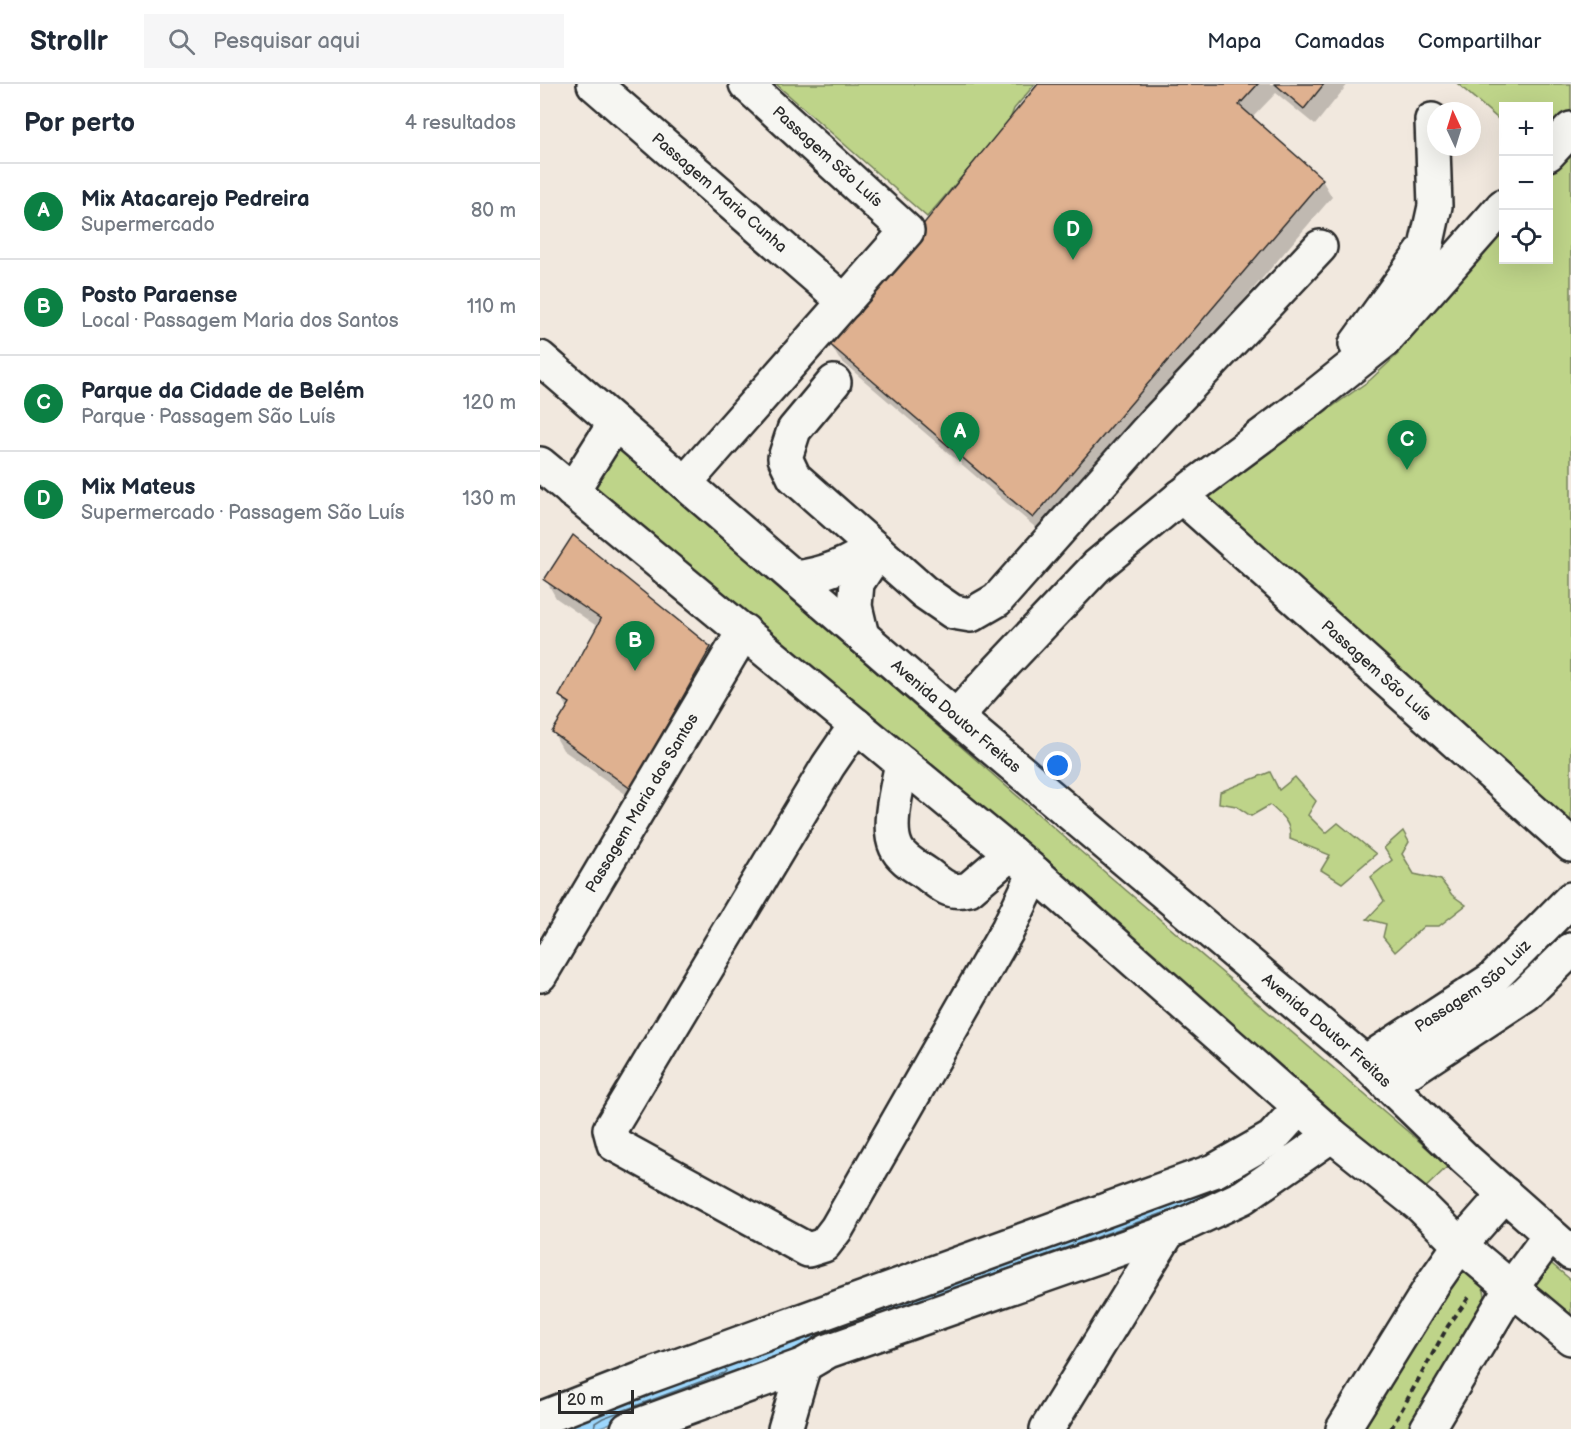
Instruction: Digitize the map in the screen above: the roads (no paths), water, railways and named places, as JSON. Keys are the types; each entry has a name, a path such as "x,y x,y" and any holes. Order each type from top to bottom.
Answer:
{"street":[{"name":"Passagem Maria Cunha","path":"594,84 845,302"},
{"name":"Passagem São Luís","path":"746,84 907,231 845,302"},
{"path":"1553,149 1571,129"},
{"path":"1310,400 1370,327 1426,247 1435,206 1433,156"},
{"path":"956,717 1097,566 1181,496 1310,400 1384,341 1499,210"},
{"path":"834,381 794,430 784,458 794,477 924,592 953,612 971,615 998,600 1147,431 1320,247"},
{"path":"685,483 845,302"},
{"name":"Avenida Doutor Freitas","path":"540,358 956,717 1365,1062 1560,1244"},
{"path":"572,491 615,423"},
{"path":"540,464 1023,863 1332,1135 1422,1208 1460,1245 1571,1338"},
{"name":"Passagem São Luís","path":"1181,496 1571,845"},
{"path":"795,578 809,577 840,566 876,549"},
{"path":"862,636 855,606 857,583 876,549"},
{"name":"Passagem Maria dos Santos","path":"540,975 744,631"},
{"path":"856,725 828,766 610,1129 614,1143 808,1250 824,1245 837,1228 1008,929 1023,863"},
{"path":"902,762 891,831 896,848 906,859 950,891 969,889 1023,863"},
{"name":"Passagem São Luiz","path":"1365,1062 1491,980 1571,900"},
{"name":"Passagem São Luiz","path":"1388,1085 1526,994 1571,950"},
{"path":"540,1419 647,1377 1216,1170 1272,1138 1300,1107"},
{"path":"628,1429 816,1358 1168,1232 1243,1197 1332,1135"},
{"path":"1343,1429 1434,1282 1460,1245 1505,1194"},
{"path":"1047,1429 1168,1232"},
{"path":"1427,1429 1501,1278 1560,1244"},
{"path":"786,1429 816,1358 817,1316"}],"water":[{"path":"1293,1131 1309,1143 1206,1204 835,1338 595,1429 542,1429"}],"place":[{"name":"Mix Mateus","path":"1073,260"},
{"name":"Mix Atacarejo Pedreira","path":"960,462"},
{"name":"Parque da Cidade de Belém","path":"1407,470"},
{"name":"Posto Paraense","path":"635,671"}]}
